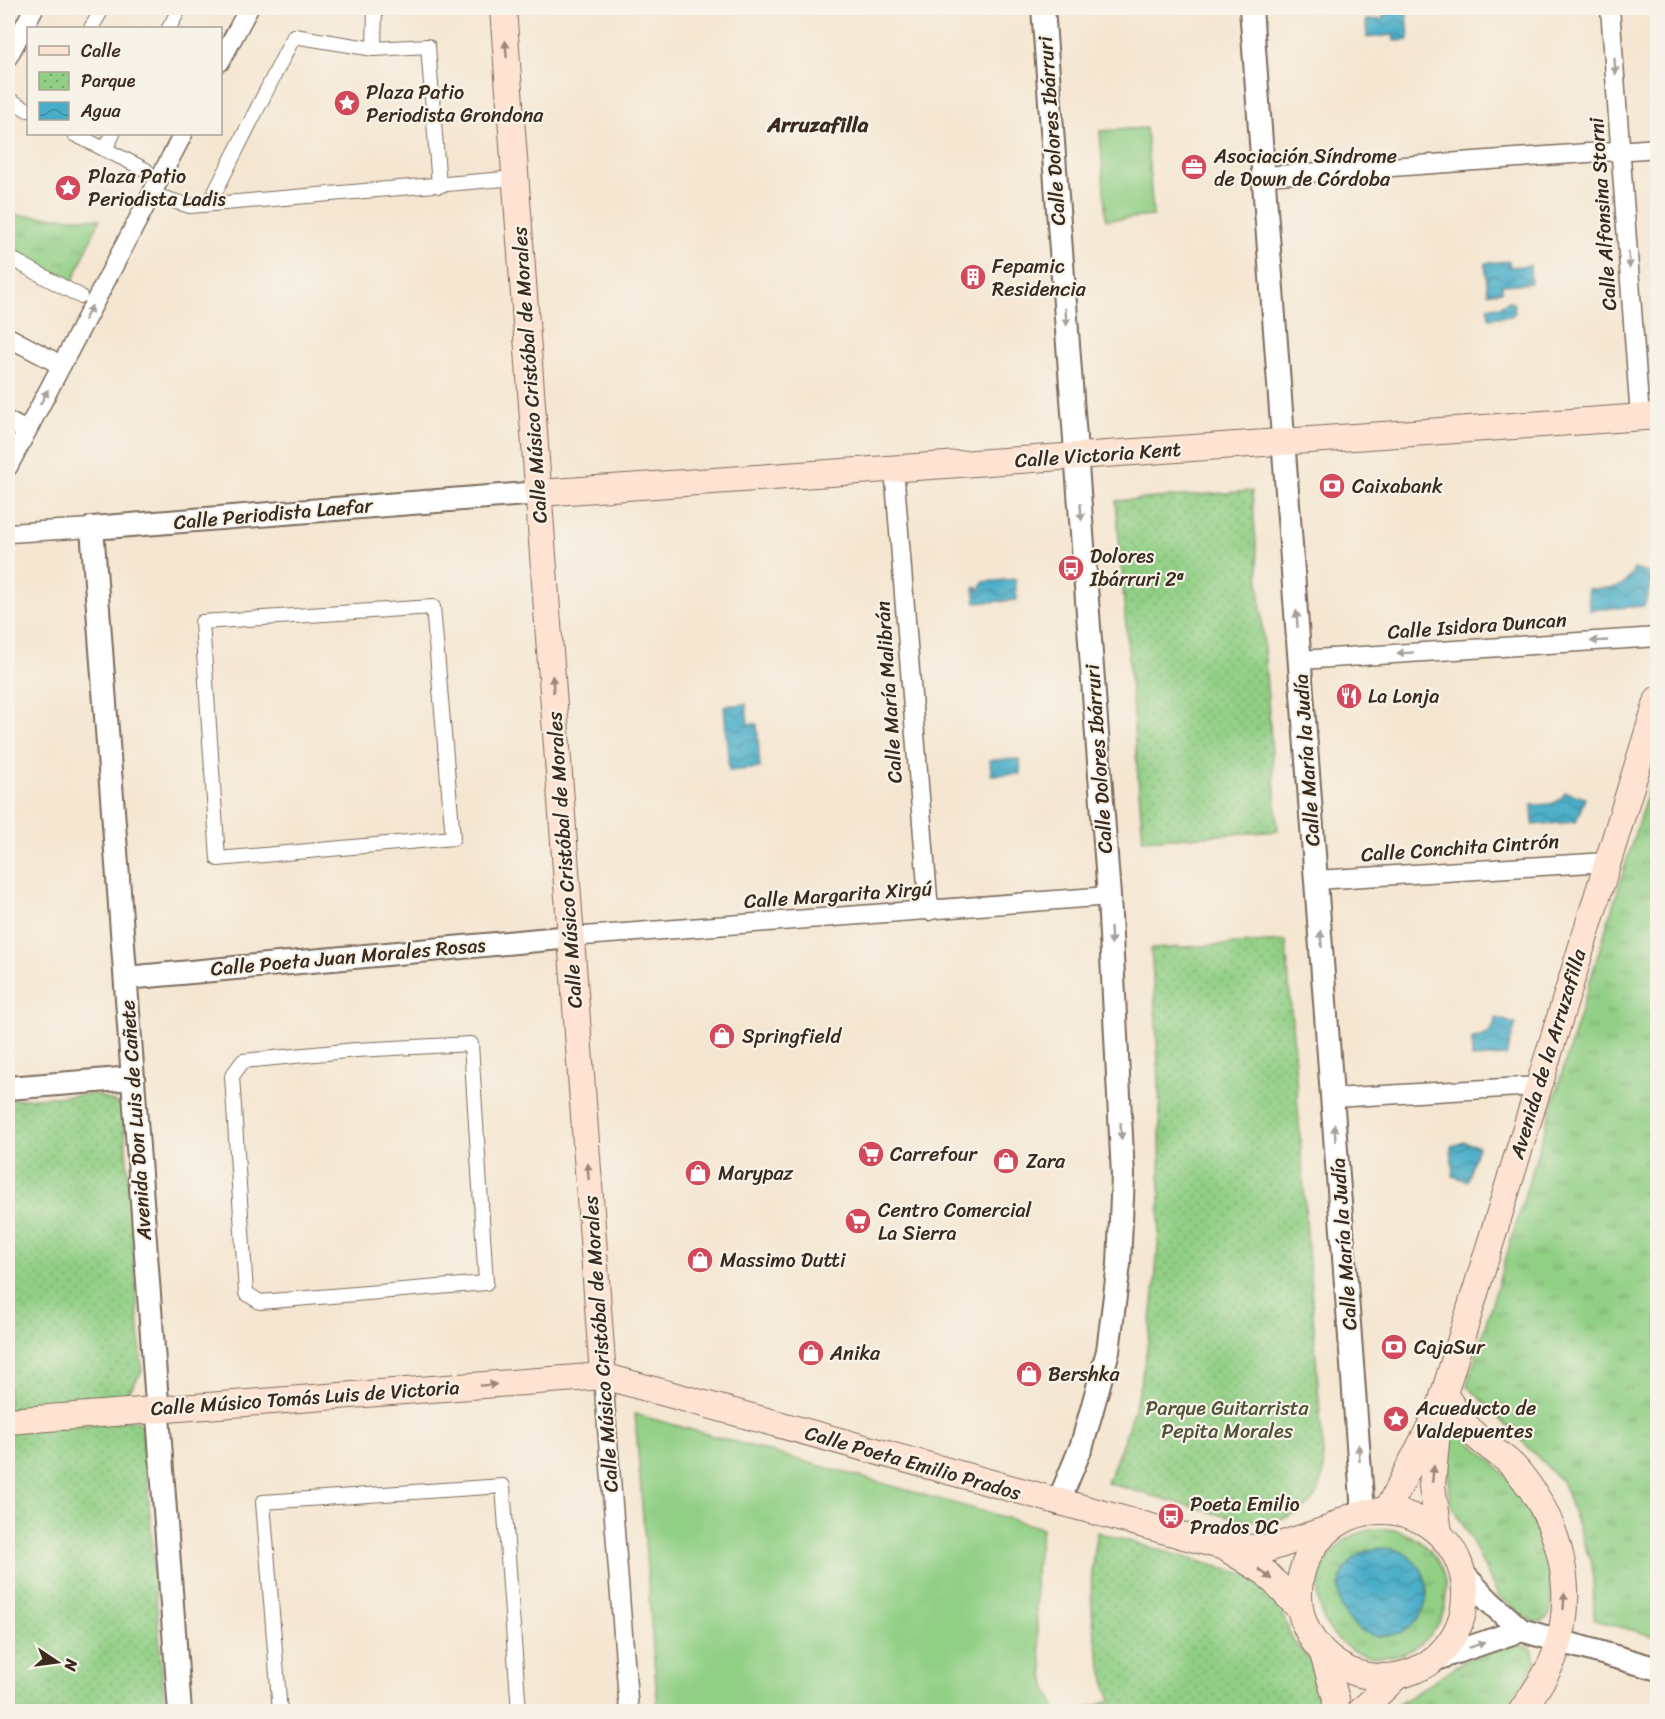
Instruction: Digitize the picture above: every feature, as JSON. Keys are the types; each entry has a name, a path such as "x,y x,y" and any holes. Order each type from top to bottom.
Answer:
{"main road":[{"name":"Calle Músico Cristóbal de Morales","path":"503,8 603,1376"},
{"name":"Calle Victoria Kent","path":"539,493 1649,417"},
{"name":"Avenida de la Arruzafilla","path":"1439,1532 1432,1486 1442,1402 1658,699"},
{"name":"Calle Poeta Emilio Prados","path":"603,1376 1224,1547 1271,1548 1328,1529"},
{"name":"Calle Músico Tomás Luis de Victoria","path":"8,1421 603,1376"},
{"name":"Avenida de la Arruzafilla","path":"1375,1511 1442,1402"},
{"path":"1442,1402 1478,1438 1514,1466 1542,1505 1559,1548 1565,1592 1559,1642 1546,1673 1521,1712"},
{"path":"1375,1511 1412,1515 1426,1522 1439,1532 1455,1552 1464,1575 1466,1598 1461,1622 1450,1643 1434,1660 1416,1670 1397,1676 1370,1677 1353,1672 1323,1654 1307,1633 1299,1608 1299,1579 1309,1551 1328,1529 1344,1518 1375,1511"},
{"name":"Calle Poeta Emilio Prados","path":"1224,1547 1266,1573 1299,1608"},
{"path":"1323,1654 1336,1700 1335,1712"},
{"path":"1360,1712 1397,1676"}],"street":[{"path":"8,57 34,8"},
{"path":"92,27 103,8"},
{"path":"170,27 180,8"},
{"path":"222,58 249,8"},
{"path":"374,49 375,8"},
{"name":"Calle Dolores Ibárruri","path":"1043,8 1109,896 1123,1176 1119,1264 1108,1351 1082,1445 1058,1503"},
{"name":"Calle María la Judía","path":"1251,8 1333,1098 1375,1511"},
{"name":"Calle Alfonsina Storni","path":"1610,8 1649,417"},
{"path":"208,204 294,36 374,49 428,46 439,186"},
{"path":"8,99 27,109"},
{"path":"76,135 146,170"},
{"path":"105,149 112,135"},
{"path":"8,466 182,135"},
{"path":"1264,176 1658,148"},
{"path":"152,193 190,206 516,178"},
{"path":"8,257 80,296"},
{"path":"8,337 61,365"},
{"path":"8,421 26,430"},
{"name":"Calle María Malibrán","path":"894,468 929,911"},
{"name":"Calle Periodista Laefar","path":"8,533 539,493"},
{"name":"Avenida Don Luis de Cañete","path":"92,528 180,1712"},
{"path":"433,607 453,838 218,859 202,622 433,607"},
{"name":"Calle Isidora Duncan","path":"1300,660 1658,637"},
{"name":"Calle Conchita Cintrón","path":"1316,880 1607,862"},
{"name":"Calle Margarita Xirgú","path":"571,937 1109,896"},
{"name":"Calle Poeta Juan Morales Rosas","path":"126,978 571,937"},
{"path":"471,1044 486,1283 260,1302 246,1293 232,1076 243,1061 356,1050 471,1044"},
{"path":"8,1088 133,1078"},
{"path":"1333,1098 1539,1086"},
{"name":"Calle Músico Cristóbal de Morales","path":"603,1376 629,1712"},
{"path":"280,1712 263,1502 503,1486 519,1712"},
{"path":"1464,1575 1521,1630 1658,1669"},
{"path":"1434,1660 1521,1630"}],"green space":[{"path":"1146,128 1153,216 1106,220 1100,131"},
{"path":"8,215 100,219 71,285 8,252"},
{"path":"1252,491 1278,831 1143,840 1116,501"},
{"path":"1657,761 1658,1637 1594,1620 1593,1569 1563,1483 1467,1385"},
{"name":"Parque Guitarrista Pepita Morales","path":"1286,941 1324,1469 1321,1485 1305,1508 1281,1519 1252,1521 1236,1519 1107,1483 1131,1419 1142,1376 1156,1269 1160,1191 1160,1122 1151,949"},
{"path":"95,1094 123,1106 142,1371 122,1403 8,1412 8,1100"},
{"path":"635,1414 1042,1528 1035,1575 1037,1629 1046,1687 1057,1711 658,1711"},
{"path":"136,1420 143,1427 165,1711 8,1712 8,1431"},
{"path":"1455,1429 1491,1460 1523,1494 1546,1540 1552,1600 1550,1615 1544,1621 1533,1622 1498,1596 1470,1537 1450,1503 1448,1448"},
{"path":"1382,1529 1406,1534 1427,1548 1441,1569 1446,1593 1441,1617 1427,1638 1406,1652 1382,1657 1358,1652 1337,1638 1323,1617 1318,1593 1323,1569 1337,1548 1358,1534"},
{"path":"1097,1532 1254,1577 1278,1596 1294,1643 1320,1670 1327,1712 1088,1712 1087,1708 1111,1701 1095,1638 1091,1597 1093,1554"},
{"path":"1520,1645 1532,1649 1536,1663 1513,1703 1503,1711 1387,1712 1467,1659"}],"water":[{"path":"1407,10 1409,40 1394,41 1393,35 1367,38 1366,20 1383,19 1383,13"},
{"path":"1651,177 1657,177 1657,205 1652,205"},
{"path":"1509,261 1510,267 1530,265 1531,283 1502,285 1502,291 1488,293 1485,263"},
{"path":"1509,301 1514,304 1515,313 1511,316 1489,318 1488,307 1501,306"},
{"path":"1634,569 1654,575 1644,606 1589,610 1588,589 1621,585 1626,582"},
{"path":"1015,579 1017,600 976,603 974,588 978,587 978,591 980,590 983,582"},
{"path":"746,704 748,724 757,724 760,768 729,771 724,706"},
{"path":"1020,759 1021,774 991,775 990,760"},
{"path":"1565,792 1585,798 1576,822 1533,825 1532,805 1556,802"},
{"path":"1496,1018 1516,1024 1506,1056 1472,1058 1472,1038 1482,1037 1488,1033"},
{"path":"1464,1142 1478,1146 1467,1181 1453,1176 1451,1146"},
{"path":"1383,1548 1400,1551 1414,1561 1424,1575 1427,1592 1424,1609 1414,1623 1400,1633 1383,1636 1366,1633 1352,1623 1342,1609 1339,1592 1342,1575 1352,1561 1366,1551"}],"place":[{"name":"Plaza Patio Periodista Grondona","path":"347,103"},
{"name":"Asociación Síndrome de Down de Córdoba","path":"1194,167"},
{"name":"Plaza Patio Periodista Ladis","path":"68,188"},
{"name":"Fepamic Residencia","path":"973,277"},
{"name":"Caixabank","path":"1332,486"},
{"name":"Dolores Ibárruri 2ª","path":"1071,568"},
{"name":"La Lonja","path":"1349,696"},
{"name":"Springfield","path":"722,1036"},
{"name":"Carrefour","path":"871,1154"},
{"name":"Zara","path":"1006,1161"},
{"name":"Marypaz","path":"698,1173"},
{"name":"Centro Comercial La Sierra","path":"858,1221"},
{"name":"Massimo Dutti","path":"700,1260"},
{"name":"CajaSur","path":"1394,1347"},
{"name":"Anika","path":"811,1353"},
{"name":"Bershka","path":"1029,1374"},
{"name":"Acueducto de Valdepuentes","path":"1396,1419"},
{"name":"Poeta Emilio Prados DC","path":"1171,1516"}],"district":[{"name":"Arruzafilla","path":"818,125"}]}
